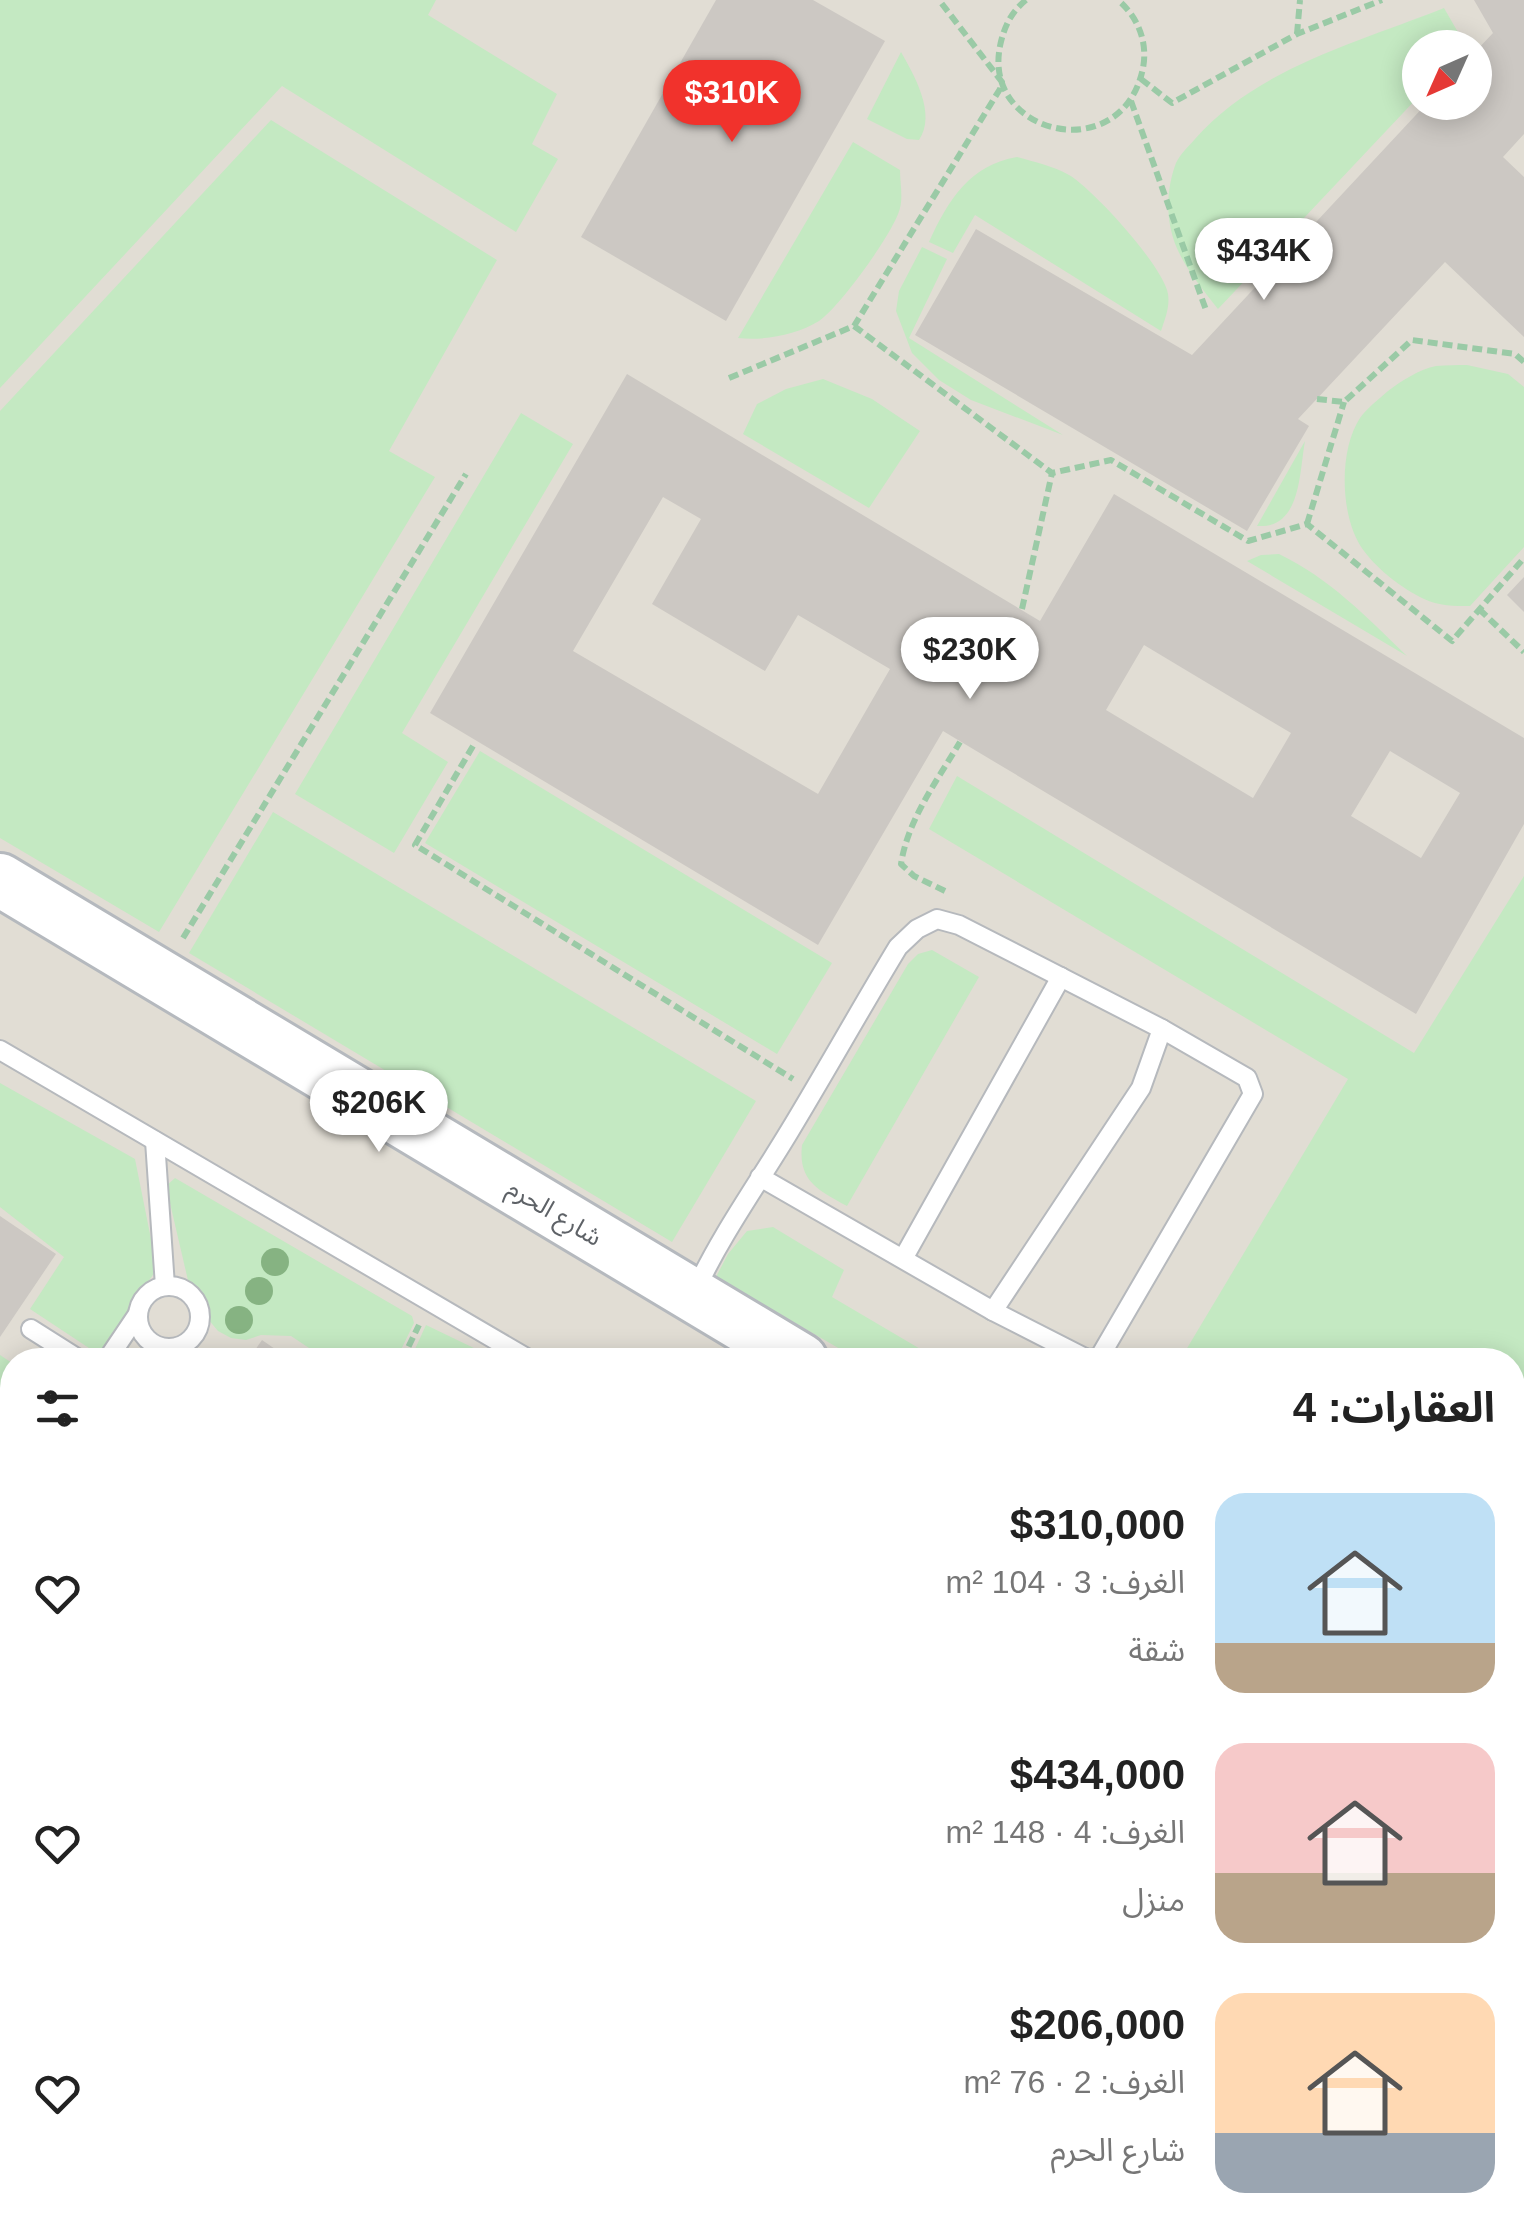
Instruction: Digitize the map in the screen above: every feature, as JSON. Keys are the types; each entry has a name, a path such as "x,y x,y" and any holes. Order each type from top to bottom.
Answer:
{"street":[{"name":"شارع الحرم","path":"0,880 693,1295 728,1342 752,1348"}],"lane":[{"path":"693,1295 714,1251 898,946 938,918 960,925 1162,1029 1247,1078 1254,1094 1105,1348"},
{"path":"904,1258 1061,977"},
{"path":"993,1312 1141,1088 1162,1029"},
{"path":"0,1050 509,1348"},
{"path":"155,1141 165,1286"},
{"path":"760,1176 993,1312 1064,1348"},
{"path":"115,1348 144,1298 165,1286 186,1291 194,1299 200,1320 191,1339 172,1348 151,1343 138,1325 138,1314"},
{"path":"31,1328 62,1348"}],"path":[{"path":"939,0 1024,114 1061,130 1100,126 1118,116 1141,79 1146,54 1140,30 1128,8 1118,0"},
{"path":"729,378 854,326 1002,82 998,55 1003,30 1016,8 1026,0"},
{"path":"1296,34 1300,0"},
{"path":"1141,79 1172,102 1296,34 1382,0"},
{"path":"1131,100 1206,310"},
{"path":"854,326 1052,473 1111,460 1248,541 1307,524"},
{"path":"1307,524 1344,402 1412,340 1515,354 1524,362"},
{"path":"1317,398 1344,402"},
{"path":"1022,609 1052,473"},
{"path":"159,976 466,474"},
{"path":"1307,524 1452,641 1524,558"},
{"path":"1479,609 1524,652"},
{"path":"960,742 918,811 901,864 914,876 960,898"},
{"path":"472,746 415,844 812,1090"},
{"path":"408,1348 430,1302"}],"shaded area":[{"path":"0,0 1524,0 1524,1348 0,1348"}],"green space":[{"path":"0,0 436,0 428,15 557,94 532,144 558,159 516,232 282,86 0,388"},
{"path":"1444,8 1457,30 1402,30 1402,114 1218,309 1184,262 1174,241 1169,213 1176,163 1220,114 1248,93 1344,46"},
{"path":"901,52 925,107 924,130 919,140 907,139 867,119"},
{"path":"271,120 497,260 389,451 435,477 159,932 0,838 0,411"},
{"path":"853,142 900,170 901,204 888,234 852,286 819,321 780,336 738,338"},
{"path":"1017,157 1069,175 1126,230 1164,282 1168,308 1161,331 975,215 953,253 929,242 962,187 986,168"},
{"path":"922,247 947,259 909,338 1063,435 971,400 939,380 912,353 896,311 899,291"},
{"path":"1467,365 1508,374 1524,387 1524,547 1470,606 1453,606 1429,601 1408,590 1364,551 1350,522 1345,466 1360,418 1388,391 1430,368"},
{"path":"823,379 872,399 920,431 869,508 743,434 757,404 786,389"},
{"path":"521,413 573,444 402,733 448,762 394,853 295,794"},
{"path":"1305,441 1299,483 1290,509 1271,525 1257,526"},
{"path":"1279,554 1331,587 1407,656 1247,561"},
{"path":"480,751 832,963 777,1054 425,843"},
{"path":"957,776 1414,1053 1524,876 1524,1348 1187,1348 1348,1079 929,829"},
{"path":"273,812 756,1101 672,1242 189,953"},
{"path":"932,950 979,977 847,1206 812,1183 803,1167 802,1145 908,964 918,954"},
{"path":"0,1083 135,1159 157,1269 102,1348 89,1348 30,1309 64,1257 0,1207"},
{"path":"175,1178 412,1316 414,1323 402,1348 309,1348 291,1336 261,1335 246,1340 218,1331 190,1289 166,1186"},
{"path":"773,1227 844,1270 832,1297 919,1348 838,1348 716,1277 747,1231"},
{"path":"426,1325 474,1348 415,1348"}],"building":[{"path":"716,0 813,0 885,41 726,321 581,237"},
{"path":"1474,0 1524,0 1524,134 1503,157 1524,177 1524,337 1445,262 1298,419 1309,426 1247,531 915,335 976,229 1192,355 1411,120 1492,120 1491,30"},
{"path":"627,374 1040,621 1114,494 1524,738 1524,824 1416,1014 943,731 818,945 430,713","holes":["663,497 701,519 652,604 765,671 798,615 890,669 818,794 573,651","1144,645 1291,733 1253,798 1106,710","1390,751 1460,793 1421,858 1351,816"]},
{"path":"1524,577 1524,612 1507,595"},
{"path":"0,1216 56,1254 0,1337"},
{"path":"262,1340 274,1348 256,1348"}]}
